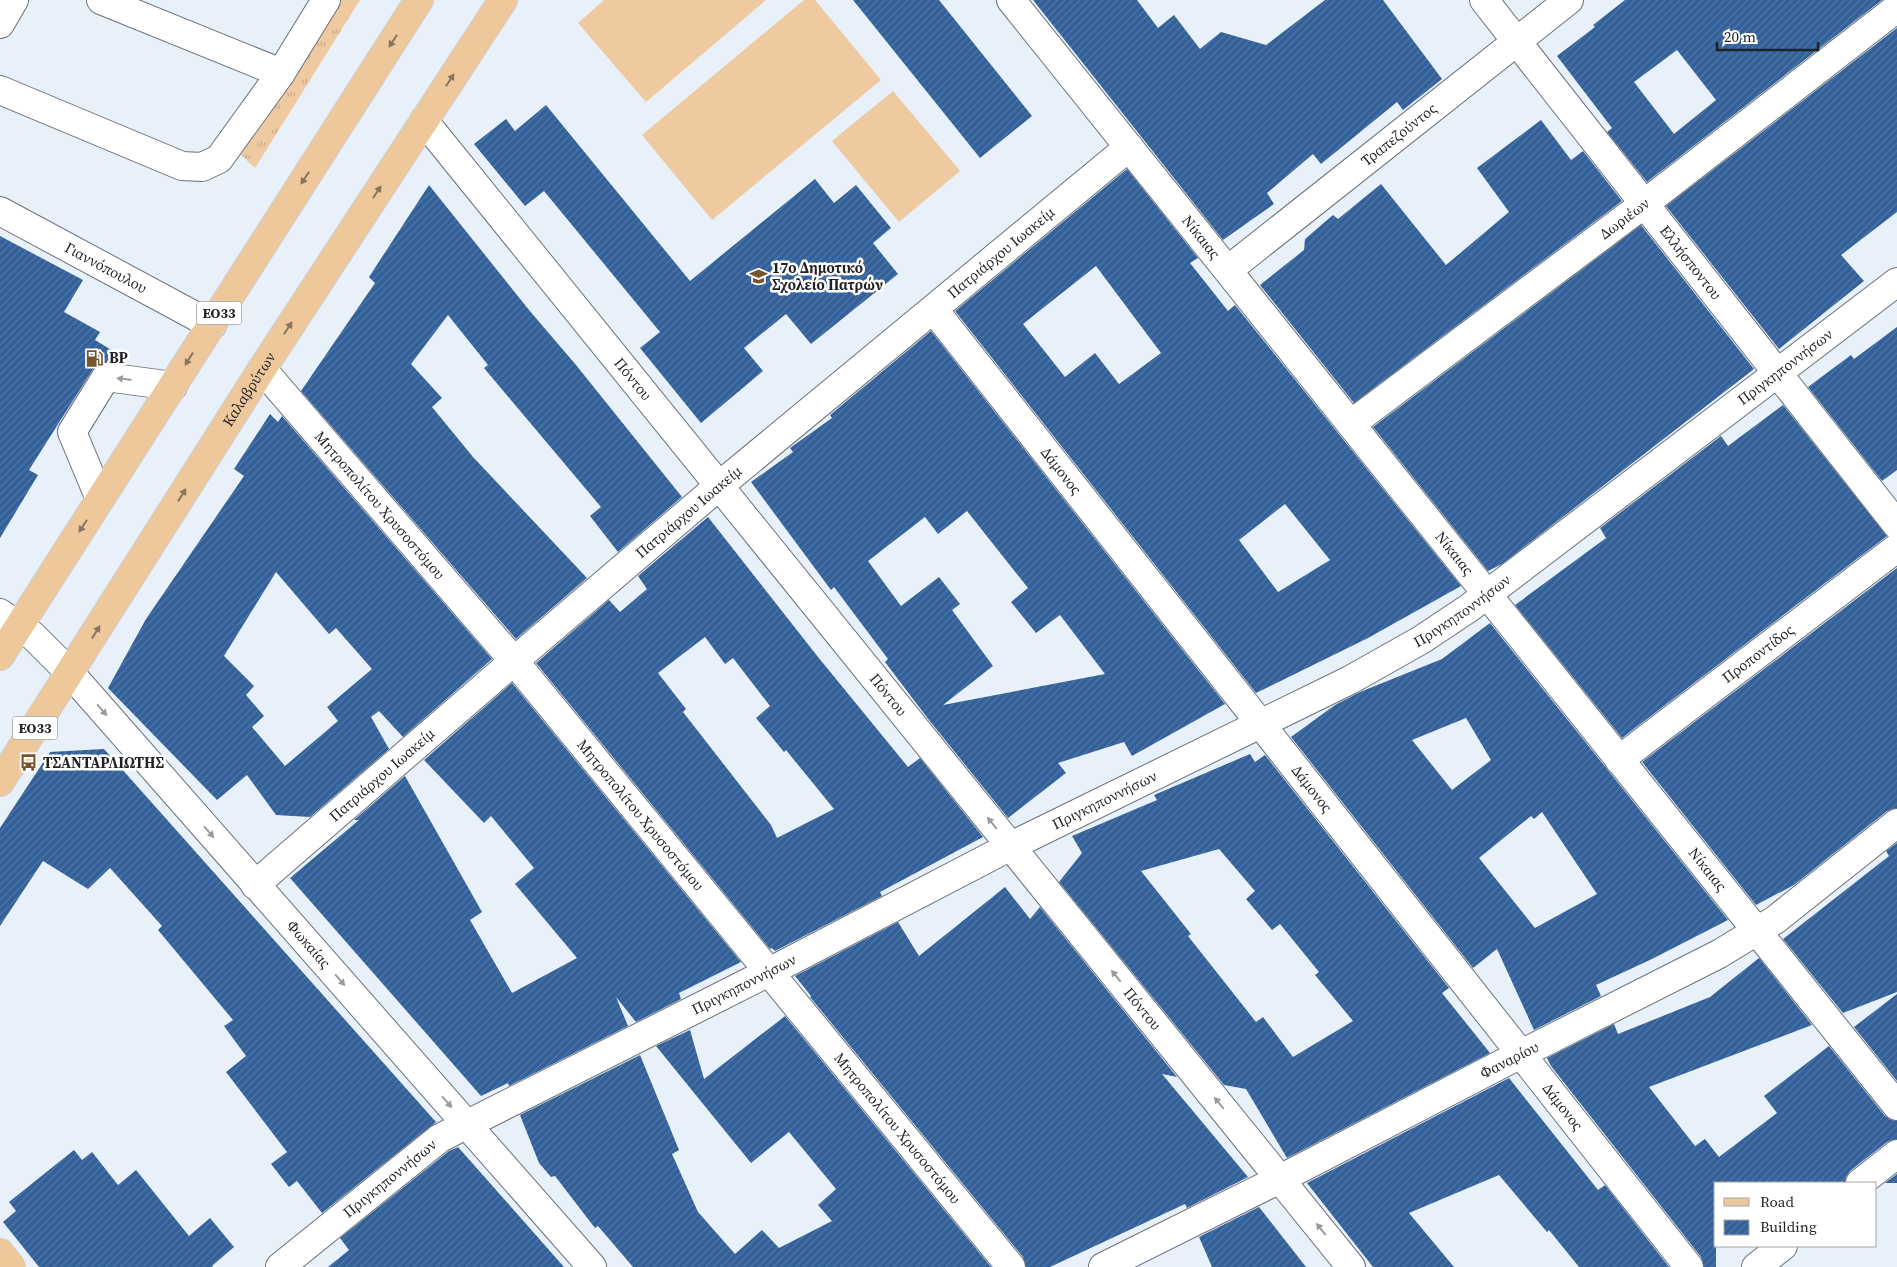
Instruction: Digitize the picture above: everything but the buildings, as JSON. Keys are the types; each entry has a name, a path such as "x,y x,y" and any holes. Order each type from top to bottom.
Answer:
{"main road":[{"name":"ΕΟ33","path":"0,656 10,619 100,499 419,0"},
{"name":"Καλαβρύτων","path":"0,782 262,369 503,0"},
{"path":"0,1253 11,1267"}],"street":[{"path":"0,24 14,0"},
{"path":"101,0 281,73"},
{"path":"0,90 182,166 202,167 219,159 281,73 326,0"},
{"name":"Νίκαιας","path":"1011,0 1897,1106"},
{"name":"Ελλήσποντου","path":"1484,0 1897,525"},
{"name":"Τραπεζούντος","path":"1228,270 1569,0"},
{"name":"Δωριέων","path":"1351,424 1644,204 1897,8"},
{"name":"Πόντου","path":"424,121 1352,1267"},
{"name":"Πατριάρχου Ιωακείμ","path":"256,884 719,486 1129,147"},
{"name":"Γιαννόπουλου","path":"0,211 212,324"},
{"name":"Πριγκηποννήσων","path":"280,1267 440,1138 770,972 1011,846 1261,725 1391,658 1444,626 1897,282"},
{"name":"Δάμονος","path":"934,310 1689,1267"},
{"name":"Μητροπολίτου Χρυσοστόμου","path":"262,369 514,661 1011,1267"},
{"path":"100,499 72,432 106,377 173,386"},
{"name":"Προποντίδος","path":"1619,760 1897,548"},
{"name":"Φωκαίας","path":"10,619 32,635 70,674 592,1267"},
{"name":"Φαναρίου","path":"1103,1267 1280,1179 1719,954 1775,920 1897,824"},
{"path":"1861,1182 1897,1154"},
{"path":"1756,1267 1782,1247"}],"green space":[{"path":"331,0 360,0 255,168 237,151"},
{"path":"604,0 766,0 646,102 578,23"},
{"path":"804,0 815,0 881,80 712,220 642,135"},
{"path":"893,91 960,171 899,222 832,141"}],"place":[{"name":"17ο Δημοτικό Σχολείο Πατρών","path":"758,277"},
{"name":"BP","path":"95,358"},
{"name":"ΤΣΑΝΤΑΡΛΙΩΤΗΣ","path":"29,763"}]}
